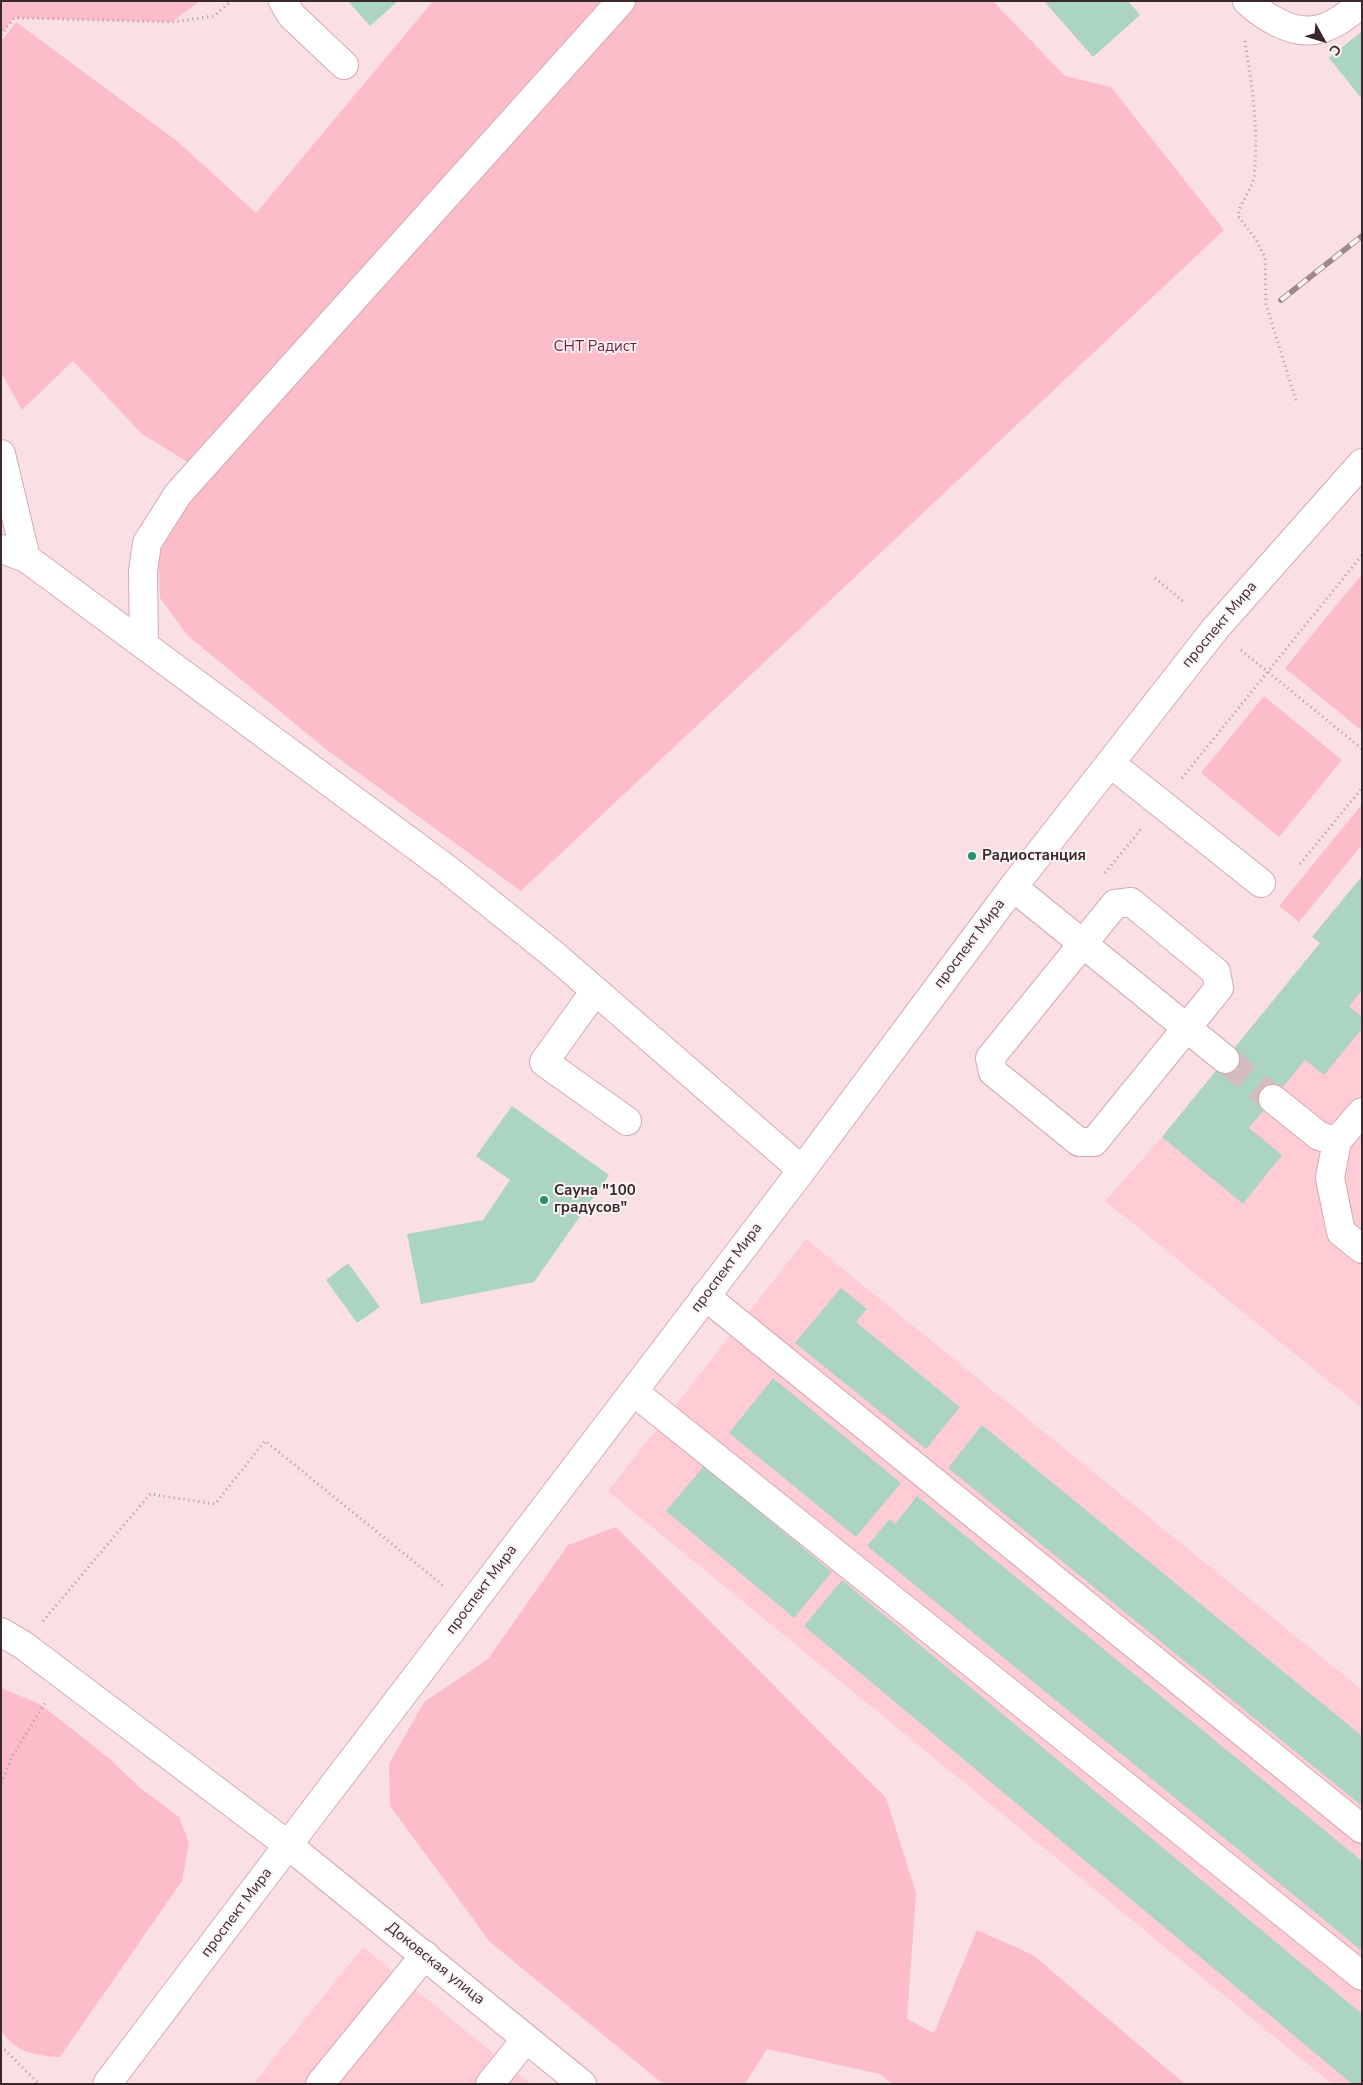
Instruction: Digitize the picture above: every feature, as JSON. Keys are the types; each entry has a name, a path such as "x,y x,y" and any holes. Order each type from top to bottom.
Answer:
{"street":[{"path":"283,1 291,15 344,65"},
{"path":"144,645 144,571 147,543 178,494 621,1"},
{"path":"1247,1 1259,12 1281,25 1314,30 1344,18 1362,3"},
{"path":"1,454 14,554 144,645 447,869 553,954 802,1170"},
{"name":"проспект Мира","path":"107,2084 468,1607 634,1392 1013,887 1215,629 1362,463"},
{"path":"1110,763 1261,883"},
{"path":"1013,887 1225,1059"},
{"path":"1131,902 1216,972 1219,988 1094,1142 1079,1142 993,1072 990,1058 1083,944 1115,904 1131,902"},
{"path":"595,991 544,1062 627,1121"},
{"path":"1273,1099 1319,1136 1337,1141"},
{"path":"1362,1112 1337,1141 1330,1178 1341,1232 1362,1249"},
{"path":"705,1296 1362,1829"},
{"path":"634,1392 1362,1976"},
{"name":"Доковская улица","path":"12,1639 63,1675 288,1845 582,2084"},
{"path":"320,2084 425,1955"},
{"path":"490,2084 526,2039"}],"path":[{"path":"1,35 14,18 172,22 214,16 231,1"},
{"path":"1245,40 1254,114 1254,178 1239,208 1238,216 1254,236 1265,257 1266,304 1296,401"},
{"path":"1099,881 1362,555"},
{"path":"1155,578 1185,603"},
{"path":"1240,649 1362,749"},
{"path":"1300,864 1362,788"},
{"path":"12,1639 150,1494 215,1504 265,1441 468,1607"},
{"path":"1,1783 13,1755 63,1675"},
{"path":"1,2046 39,2084"}],"shaded area":[{"path":"1320,943 1362,977 1362,1408 1105,1201 1162,1137"},
{"path":"806,1239 1362,1690 1362,2084 1332,2084 608,1491"},
{"path":"363,1947 531,2084 253,2084"}],"green space":[{"path":"1,1 200,1 172,22 14,18 1,34"},
{"name":"СНТ Радист","path":"433,1 993,1 1065,76 1111,87 1224,230 521,891 327,750 188,636 160,598 158,544 189,463 142,434 73,361 22,410 1,372 1,41 16,22 177,141 256,213"},
{"path":"1362,574 1362,731 1285,668"},
{"path":"1264,696 1342,760 1279,837 1201,773"},
{"path":"1362,804 1362,845 1299,922 1279,906"},
{"path":"616,1527 886,1798 916,1893 907,2019 934,2033 977,1930 1033,1955 1185,2084 892,2084 880,2074 767,2049 745,2084 663,2084 490,1942 390,1806 389,1764 424,1702 488,1659 568,1545"},
{"path":"1,1688 40,1704 110,1759 139,1787 179,1817 189,1843 182,1881 60,2057 27,2052 13,2044 1,2031"}],"building":[{"path":"348,1 398,1 370,26"},
{"path":"1044,1 1128,1 1140,15 1093,57"},
{"path":"1362,31 1362,99 1329,58"},
{"path":"1362,876 1362,990 1349,1006 1362,1017 1362,1029 1324,1075 1305,1060 1249,1128 1282,1155 1243,1204 1162,1137 1320,943 1312,937"},
{"name":"Сауна \"100 градусов\"","path":"512,1106 609,1175 534,1282 421,1304 407,1234 483,1220 510,1180 476,1156"},
{"path":"348,1263 380,1307 357,1323 326,1280"},
{"path":"841,1288 867,1309 856,1322 960,1407 926,1449 795,1343"},
{"path":"773,1378 901,1483 856,1537 729,1433"},
{"path":"982,1425 1362,1736 1362,1806 948,1468"},
{"path":"704,1466 832,1572 794,1618 666,1511"},
{"path":"917,1496 1362,1861 1362,1951 867,1546 890,1519 895,1524"},
{"path":"842,1580 1362,2014 1362,2084 1352,2084 804,1626"}],"tunnel":[{"path":"1225,1059 1273,1099"}],"railway":[{"path":"1281,300 1362,236"}],"place":[{"name":"Радиостанция","path":"972,856"},
{"name":"Сауна \"100 градусов\"","path":"544,1200"}]}
